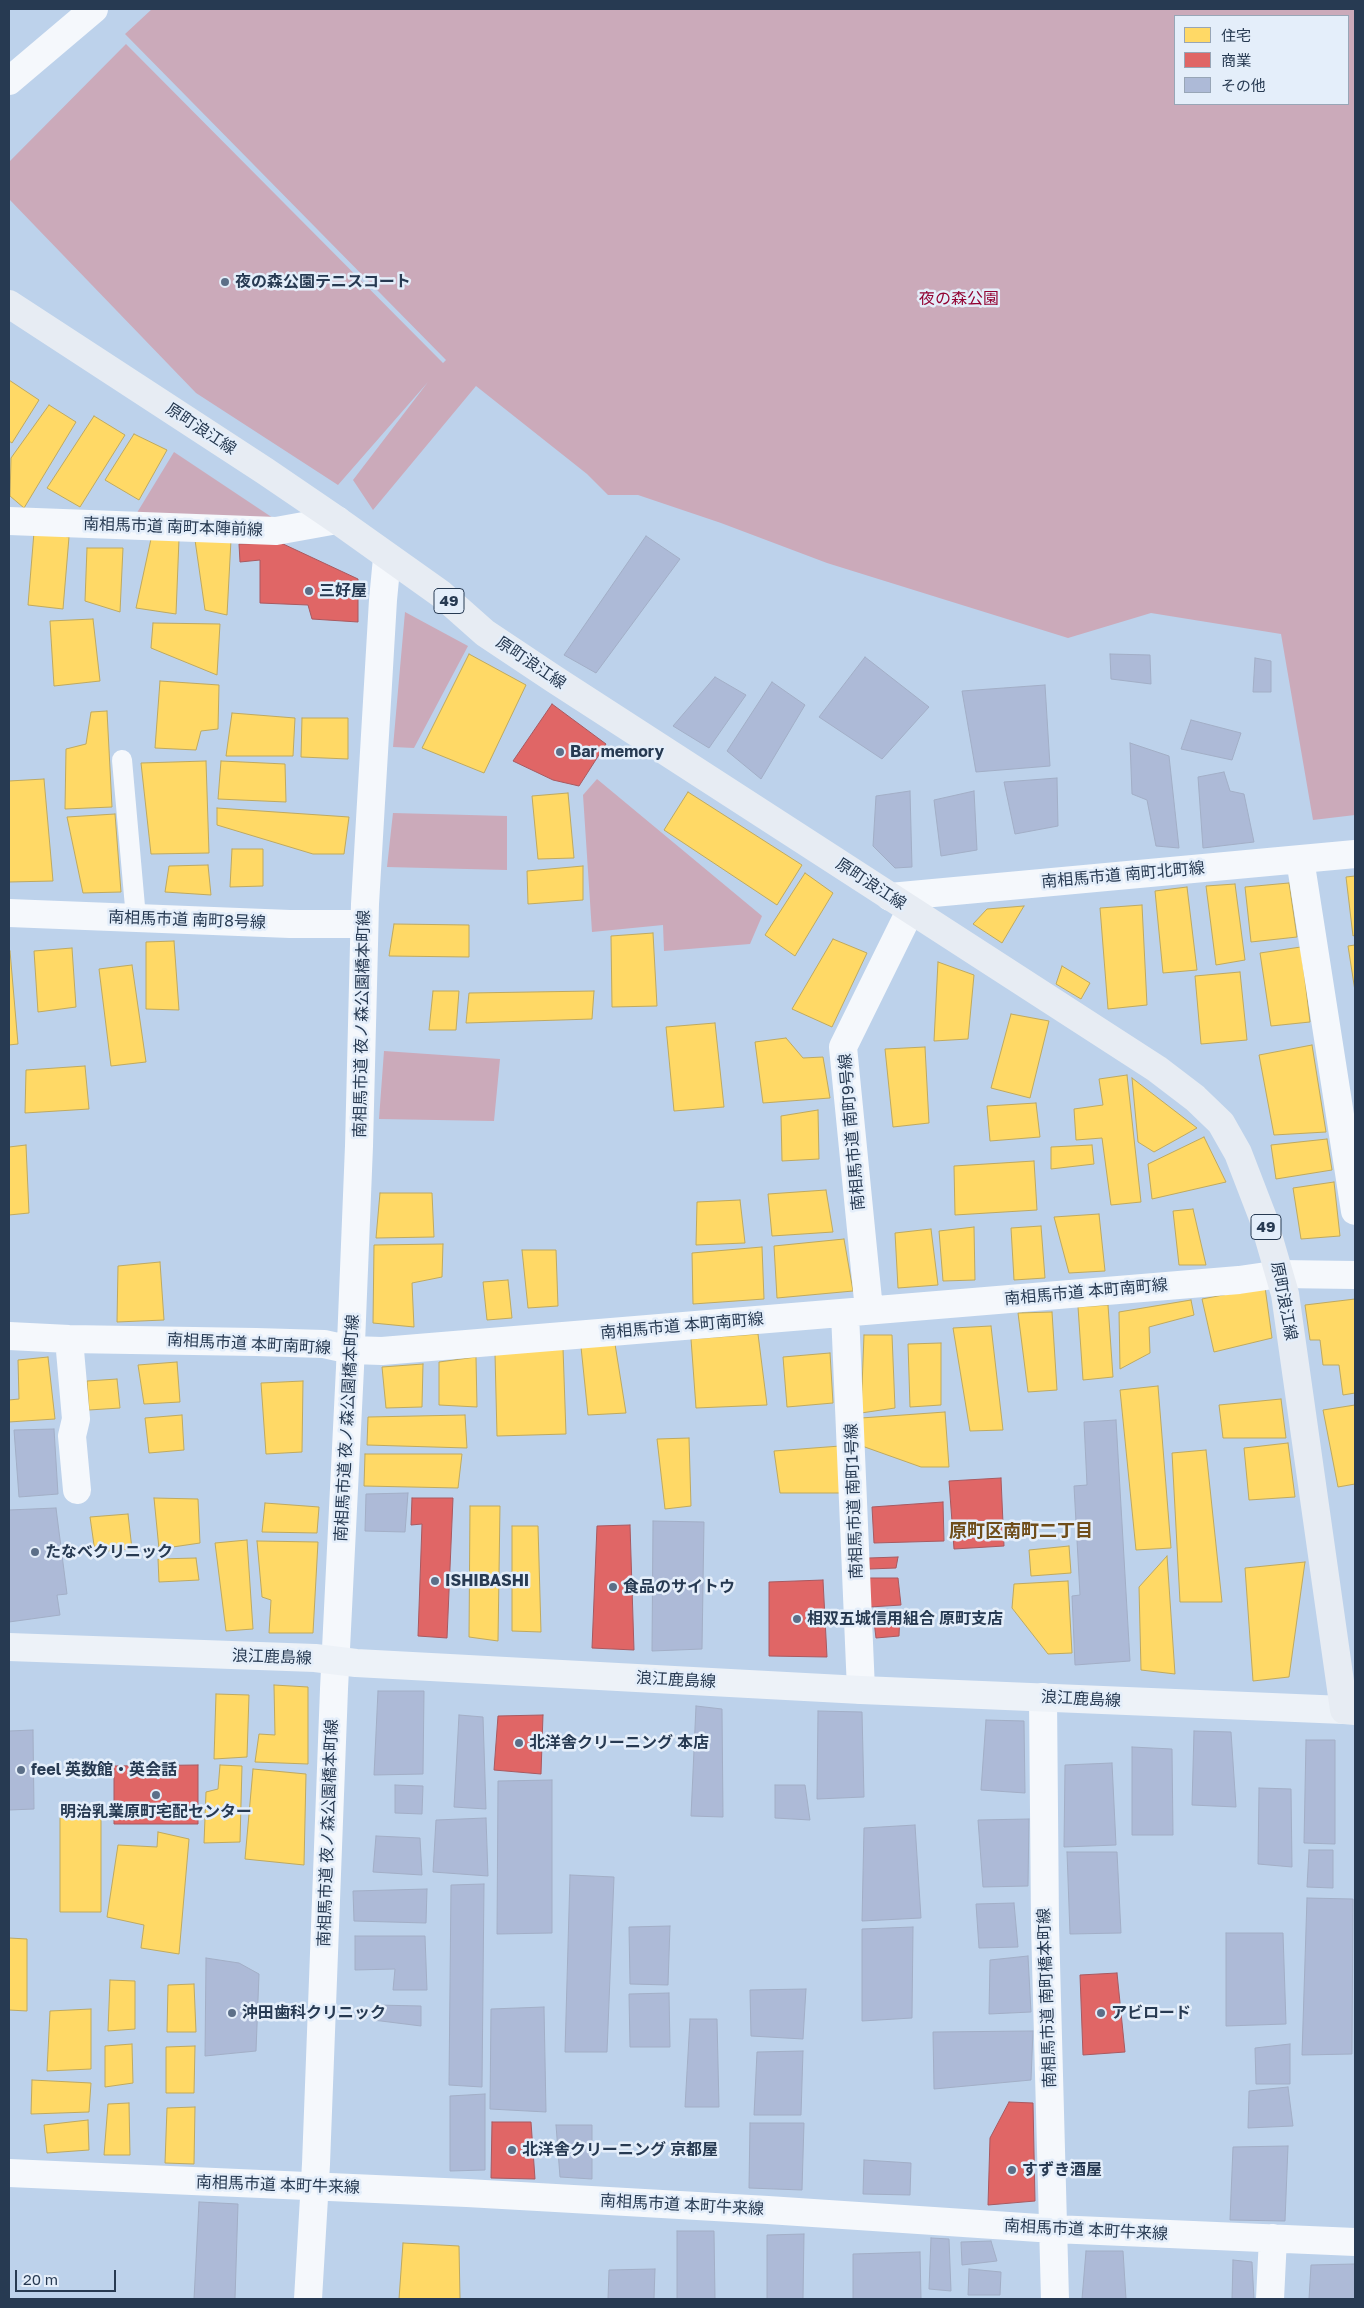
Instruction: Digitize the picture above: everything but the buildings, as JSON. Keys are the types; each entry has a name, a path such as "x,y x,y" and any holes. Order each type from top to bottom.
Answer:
{"main road":[{"name":"原町浪江線","path":"9,304 337,520 387,558 442,594 485,632 554,679 1156,1069 1195,1098 1221,1123 1238,1153 1257,1201 1280,1274 1350,1710"},
{"name":"浪江鹿島線","path":"9,1647 314,1658 336,1661 861,1690 1350,1710"}],"street":[{"path":"9,81 94,9"},
{"name":"南相馬市道 南町本陣前線","path":"9,521 276,531 337,520"},
{"name":"南相馬市道 夜ノ森公園橋本町線","path":"308,2299 351,1350 364,924 387,558"},
{"name":"南相馬市道 南町北町線","path":"900,903 1355,854"},
{"path":"1300,859 1355,1211"},
{"name":"南相馬市道 南町9号線","path":"857,1312 843,1047 900,903"},
{"name":"南相馬市道 南町8号線","path":"9,913 364,924"},
{"name":"南相馬市道 本町南町線","path":"9,1336 69,1339 126,1338 275,1342 324,1344 351,1350 382,1351 1239,1280 1280,1274 1355,1275"},
{"name":"南相馬市道 南町1号線","path":"857,1312 861,1690"},
{"path":"69,1339 76,1419 72,1436 77,1490"},
{"name":"南相馬市道 南町橋本町線","path":"1043,1697 1045,1925 1055,2299"},
{"name":"南相馬市道 本町牛来線","path":"9,2173 467,2193 1054,2229 1355,2242"},
{"path":"1270,2299 1273,2238"}],"lane":[{"path":"122,760 136,918"}],"green space":[{"name":"夜の森公園","path":"152,9 1355,9 1355,815 1313,820 1281,634 1151,613 1068,638 827,563 721,523 638,495 608,495 587,474 476,386 373,510 353,480 428,382 338,485 196,393 9,199 9,162 126,44 443,363 446,360 125,34"},
{"path":"174,452 273,518 135,516"},
{"path":"405,612 468,646 414,748 393,747"},
{"path":"597,779 762,916 750,944 664,951 663,925 592,932 583,795"},
{"path":"393,813 507,816 507,870 387,867"},
{"path":"384,1051 500,1059 494,1121 379,1119"}],"place":[{"name":"夜の森公園テニスコート","path":"225,282"},
{"name":"三好屋","path":"309,591"},
{"name":"Bar memory","path":"560,752"},
{"name":"たなべクリニック","path":"35,1552"},
{"name":"ISHIBASHI","path":"435,1581"},
{"name":"食品のサイトウ","path":"613,1587"},
{"name":"相双五城信用組合 原町支店","path":"797,1619"},
{"name":"北洋舎クリーニング 本店","path":"519,1743"},
{"name":"feel 英数館・英会話","path":"21,1770"},
{"name":"明治乳業原町宅配センター","path":"156,1795"},
{"name":"沖田歯科クリニック","path":"232,2013"},
{"name":"アビロード","path":"1101,2013"},
{"name":"北洋舎クリーニング 京都屋","path":"512,2150"},
{"name":"すずき酒屋","path":"1012,2170"}],"district":[{"name":"原町区南町二丁目","path":"1021,1531"}]}
